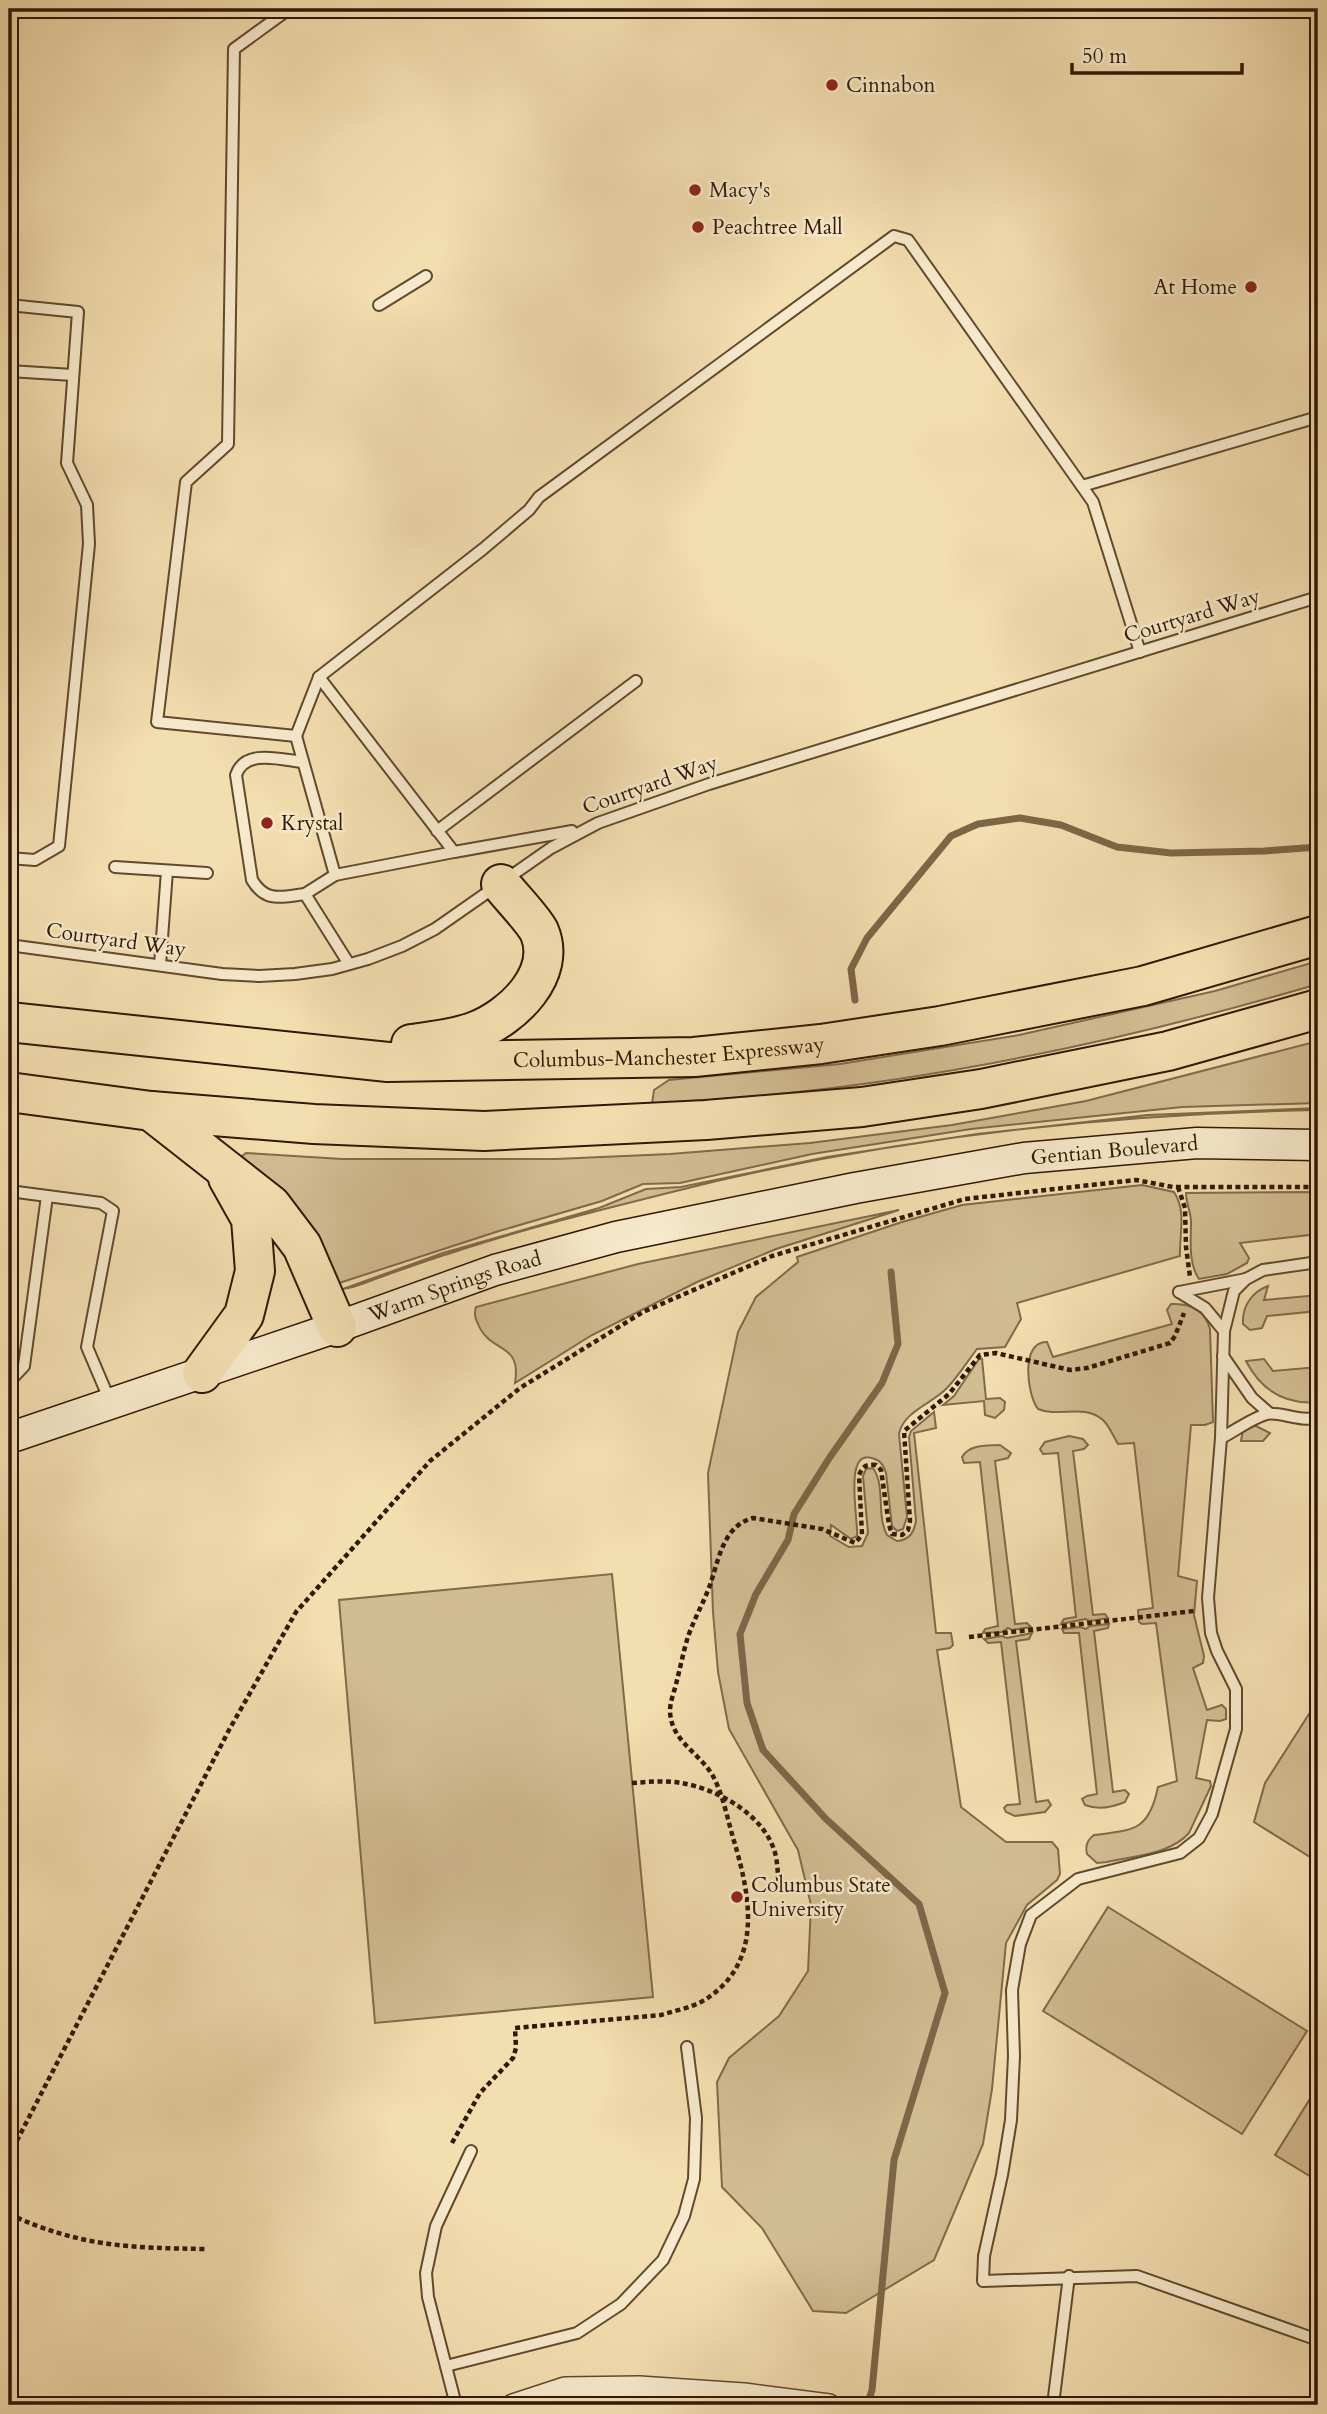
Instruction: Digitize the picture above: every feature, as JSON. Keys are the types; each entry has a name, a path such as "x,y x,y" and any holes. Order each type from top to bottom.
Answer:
{"highway":[{"path":"325,1055 434,1041 476,1031 502,1016 531,990 544,962 539,932 501,884"},
{"name":"Columbus-Manchester Expressway","path":"9,1022 387,1062 694,1057 821,1044 940,1026 1143,986 1318,935"},
{"path":"9,1093 151,1111 314,1124 484,1131 692,1121 862,1107 981,1089 1168,1052 1318,1009"},
{"path":"151,1111 271,1205 302,1246 337,1327"},
{"path":"202,1373 244,1315 255,1271 251,1219 221,1167"}],"main road":[{"name":"Gentian Boulevard","path":"914,1178 1024,1158 1196,1143 1318,1145"},
{"name":"Warm Springs Road","path":"9,1438 337,1327 495,1270 616,1237 914,1178"}],"street":[{"path":"513,2405 565,2388 639,2386 744,2394 825,2405"}],"lane":[{"path":"289,9 234,49 228,444 186,482 157,722 296,736"},
{"path":"335,875 296,736 319,677 492,541 529,510 539,497 894,236 908,240 1093,502 1140,652"},
{"path":"379,306 426,276"},
{"path":"9,306 78,312 66,463 87,505 89,544 59,846 35,860 9,858"},
{"path":"9,371 74,375"},
{"path":"1082,486 1318,417"},
{"name":"Courtyard Way","path":"9,945 259,976 295,974 349,964 402,946 435,929 581,830 709,784 1318,597"},
{"path":"319,677 454,852"},
{"path":"437,831 636,681"},
{"path":"303,762 257,758 247,760 239,766 236,775 252,880 259,892 271,898 305,894 335,875 581,830"},
{"path":"115,867 207,873"},
{"path":"160,965 167,870"},
{"path":"305,894 349,964"},
{"path":"9,1191 101,1203 113,1211 88,1347 112,1404"},
{"path":"9,1382 24,1366 47,1196"},
{"path":"1224,1331 1191,1294 1246,1279 1263,1270 1318,1262"},
{"path":"1246,1279 1234,1291 1224,1331 1221,1438 1208,1598 1211,1633 1236,1689 1236,1729 1212,1814 1199,1838 1180,1853 1078,1879 1031,1915 1020,1944 1012,1990 1014,2056 1011,2120 984,2256 983,2281 1069,2276 1137,2276 1318,2340"},
{"path":"1223,1356 1252,1398 1269,1413 1300,1419 1318,1417"},
{"path":"1221,1438 1269,1413"},
{"path":"446,2366 577,2333 621,2304 663,2260 684,2216 694,2179 696,2118 687,2047"},
{"path":"456,2405 428,2297 426,2273 436,2226 471,2151"},
{"path":"1053,2405 1069,2276"}],"path":[{"path":"9,2155 229,1730 296,1612 430,1461 520,1388 643,1312 772,1256 965,1199 1136,1180 1178,1187 1318,1187"},
{"path":"452,2143 480,2093 513,2058 516,2048 515,2028 661,2015 699,2003 726,1982 742,1957 749,1931 745,1881 721,1797 715,1778 678,1738 670,1709 689,1634 726,1539 734,1527 753,1518 822,1529 855,1544 863,1535 859,1475 868,1464 876,1465 881,1470 888,1525 892,1534 902,1535 908,1530 910,1521 904,1431 950,1394 980,1355 996,1353 1069,1370 1087,1368 1170,1343 1191,1294 1185,1209 1178,1187"},
{"path":"969,1637 1209,1610"},
{"path":"632,1783 683,1783 721,1797 744,1812 770,1840 776,1857 779,1890"},
{"path":"9,2214 61,2235 101,2244 129,2248 208,2249"}],"shaded area":[{"path":"1318,961 1318,984 1183,1021 1046,1053 907,1078 838,1087 652,1104 654,1090 669,1080 840,1064 1019,1035 1215,991"},
{"path":"1318,1041 1318,1103 1182,1107 971,1129 812,1154 680,1183 643,1184 602,1201 333,1285 241,1157 246,1153 342,1159 556,1159 670,1154 810,1143 952,1125 1086,1101"},
{"path":"1318,1108 1154,1117 931,1141 1148,1115"},
{"path":"890,1147 748,1174 533,1228 343,1289 443,1253 599,1208 646,1189 681,1187 827,1157"},
{"path":"1142,1185 1174,1192 1181,1216 1180,1256 1017,1303 1021,1319 1005,1347 977,1349 946,1389 912,1414 902,1426 899,1434 907,1517 903,1529 897,1531 892,1526 886,1473 882,1463 866,1457 859,1462 855,1472 857,1536 851,1539 831,1525 830,1536 849,1547 862,1546 868,1533 863,1476 866,1469 873,1468 879,1484 882,1519 887,1535 897,1541 911,1535 916,1521 909,1437 911,1431 934,1412 936,1428 914,1433 936,1633 951,1633 953,1645 937,1650 961,1807 1006,1842 1052,1842 1058,1849 1060,1874 1057,1880 1027,1905 1006,1943 992,2089 983,2144 934,2260 846,2313 813,2311 762,2228 722,2187 717,2082 729,2058 779,2016 808,1971 811,1905 798,1850 729,1729 718,1672 708,1473 738,1332 756,1297 798,1262 797,1257 962,1205"},
{"path":"1318,1192 1318,1234 1240,1243 1249,1258 1247,1263 1227,1274 1199,1279 1192,1259 1191,1218 1186,1193"},
{"path":"899,1210 776,1249 697,1282 592,1335 515,1383 514,1360 483,1333 476,1317 476,1307 638,1264"},
{"path":"1268,1286 1264,1300 1318,1295 1318,1311 1267,1316 1262,1328 1250,1330 1243,1324 1246,1306 1253,1296"},
{"path":"1171,1304 1196,1309 1208,1322 1210,1329 1213,1422 1191,1425 1178,1576 1197,1581 1194,1615 1204,1656 1203,1663 1193,1668 1207,1710 1222,1705 1226,1709 1226,1719 1207,1720 1196,1778 1210,1781 1211,1786 1189,1833 1162,1850 1097,1863 1087,1854 1087,1843 1092,1837 1138,1826 1150,1812 1158,1787 1177,1781 1156,1623 1139,1622 1138,1610 1153,1608 1134,1443 1118,1444 1103,1420 1087,1412 1038,1409 1029,1381 1029,1359 1038,1344 1047,1342 1053,1357 1172,1324 1167,1310"},
{"path":"979,1359 982,1359 986,1399 1000,1398 1005,1402 1004,1410 995,1418 985,1415 984,1401 943,1405 954,1396"},
{"path":"1264,1359 1273,1371 1318,1367 1318,1402 1295,1401 1267,1388 1246,1361"},
{"path":"1254,1425 1270,1433 1263,1441 1241,1441 1243,1430"},
{"path":"1069,1436 1083,1439 1088,1445 1084,1449 1073,1451 1093,1615 1105,1614 1108,1618 1061,1624 1064,1619 1076,1617 1058,1453 1043,1454 1040,1449 1045,1442"},
{"path":"1000,1445 1011,1453 1008,1458 995,1461 1015,1624 1027,1623 1031,1627 983,1633 985,1629 998,1626 980,1462 964,1463 962,1457 974,1448"},
{"path":"612,1574 653,1997 375,2023 339,1600"},
{"path":"1109,1624 1108,1628 1094,1631 1113,1792 1125,1790 1129,1794 1125,1802 1095,1807 1085,1805 1082,1799 1097,1794 1079,1633 1064,1633 1062,1629 1086,1629"},
{"path":"1032,1633 1029,1639 1016,1641 1036,1802 1048,1800 1051,1805 1045,1812 1015,1816 1004,1808 1007,1805 1020,1804 1001,1642 988,1643 984,1639"},
{"path":"1318,1700 1318,1862 1254,1822 1265,1783"},
{"path":"1108,1907 1307,2031 1242,2134 1043,2011"},
{"path":"1318,2086 1318,2181 1275,2155"}],"waterway":[{"path":"855,1000 851,969 867,938 951,836 978,824 1020,818 1061,825 1117,847 1171,853 1318,847"},
{"path":"867,2405 872,2390 894,2160 945,1993 919,1904 826,1819 763,1750 747,1703 740,1634 756,1594 788,1540 794,1514 882,1383 898,1344 891,1272"}],"place":[{"name":"Cinnabon","path":"832,85"},
{"name":"Macy's","path":"695,190"},
{"name":"Peachtree Mall","path":"698,227"},
{"name":"At Home","path":"1251,287"},
{"name":"Krystal","path":"267,823"},
{"name":"Columbus State University","path":"737,1897"}]}
